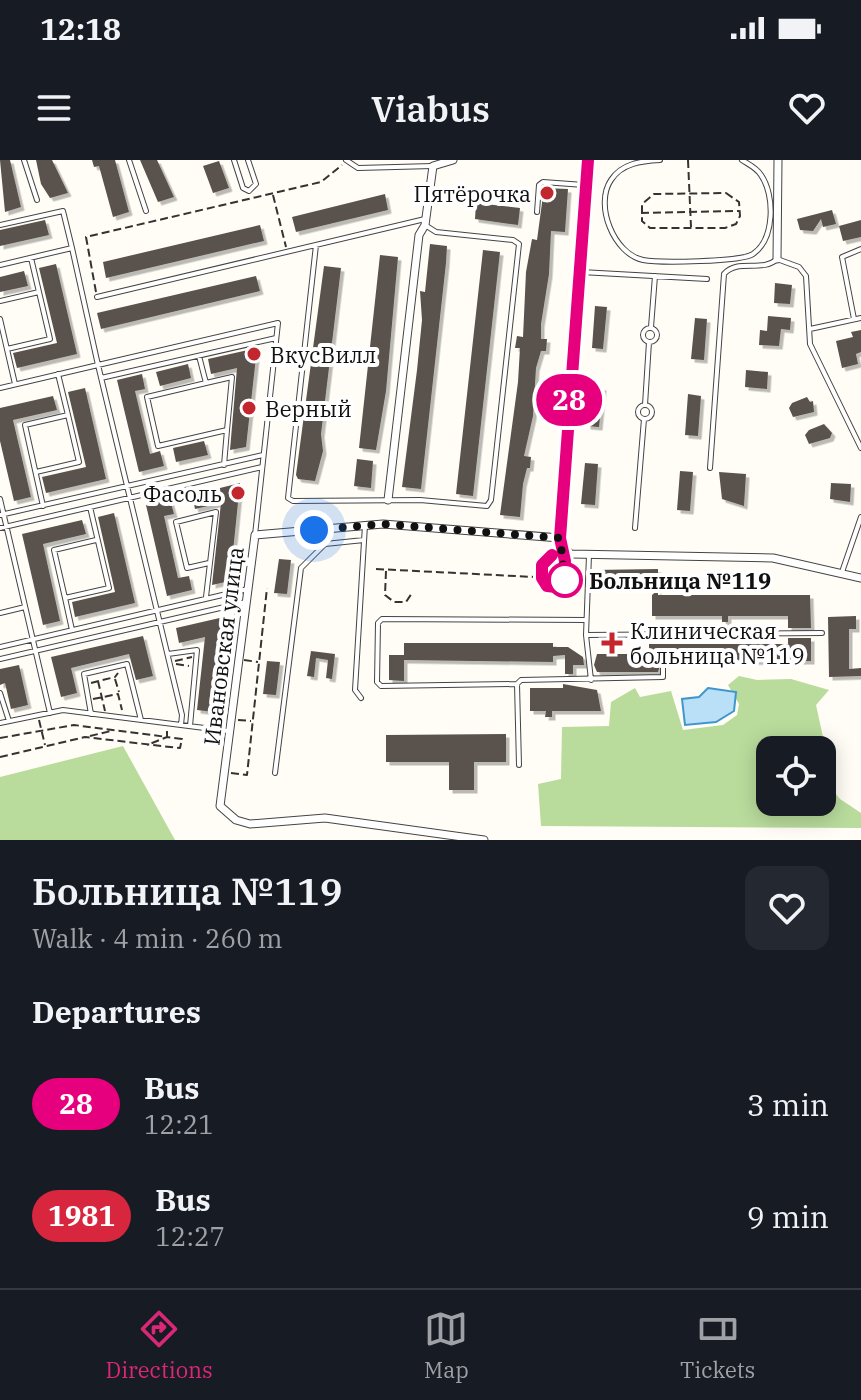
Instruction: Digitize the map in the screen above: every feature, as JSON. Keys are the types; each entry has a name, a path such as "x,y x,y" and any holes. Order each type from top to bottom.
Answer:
{"street":[{"path":"388,500 419,235 426,222 433,166 453,160"},
{"path":"561,544 588,160"},
{"path":"777,259 778,160"},
{"name":"Ивановская улица","path":"484,840 355,820 325,818 250,824 236,820 220,806 255,535 365,525 561,544 571,554 762,557 861,578"}],"lane":[{"path":"24,160 37,200"},
{"path":"129,160 146,211"},
{"path":"234,160 243,188 249,191 256,184 248,160"},
{"path":"346,160 358,168 433,166"},
{"path":"660,160 638,161 626,167 610,181 607,193 606,218 611,234 625,252 643,260 737,259 753,254 766,238 769,197 759,172 742,160"},
{"path":"537,212 539,185 543,182 584,185"},
{"path":"0,225 63,211 158,610 181,725"},
{"path":"97,297 316,245 426,222 436,232 513,240 519,244 491,500 482,507 388,500 293,501 287,495 316,245"},
{"path":"0,265 72,248"},
{"path":"854,319 842,257 861,249"},
{"path":"7,349 50,339 31,258"},
{"path":"710,468 724,274 735,267 764,266 777,259 799,267 806,276 810,344 858,434 861,448"},
{"path":"578,272 707,279"},
{"path":"649,342 657,335 651,327 655,276"},
{"path":"0,301 39,292"},
{"path":"810,329 861,318"},
{"path":"0,319 15,384"},
{"path":"0,388 278,323 255,535"},
{"path":"644,419 652,413 645,405 649,342 643,334 651,327"},
{"path":"101,378 276,338"},
{"path":"199,356 206,383"},
{"path":"36,472 79,462 58,374"},
{"path":"224,465 232,377 147,397 158,446 227,430"},
{"path":"635,528 644,419 638,411 645,405"},
{"path":"43,506 25,425 68,415"},
{"path":"2,515 263,455"},
{"path":"0,528 262,467"},
{"path":"0,499 50,713"},
{"path":"65,598 109,588 90,507"},
{"path":"206,599 216,512 176,522 187,568 209,563"},
{"path":"842,572 861,517"},
{"path":"361,698 355,690 365,525"},
{"path":"72,630 54,550 97,539"},
{"path":"275,773 301,568 325,544 364,540"},
{"path":"561,544 566,571 562,584 547,586 542,578 542,565 561,544"},
{"path":"589,555 586,635 591,680"},
{"path":"0,647 248,589"},
{"path":"0,659 246,602"},
{"path":"0,613 25,607"},
{"path":"586,620 382,619 378,623 377,682 381,686 517,684 521,680 663,677 663,668"},
{"path":"586,635 822,633"},
{"path":"168,654 194,648 197,656 190,726"},
{"path":"91,714 84,674 127,664 141,720"},
{"path":"517,684 519,765"},
{"path":"0,693 9,721"},
{"path":"0,723 50,713 122,714 141,720 230,731"}],"path":[{"path":"97,297 86,237 321,182 333,175 346,160"},
{"path":"688,160 692,228"},
{"path":"273,193 287,252"},
{"path":"690,193 726,193 739,202 740,211 736,224 725,228 650,228 642,221 640,213 642,204 654,194 690,193"},
{"path":"640,213 740,211"},
{"path":"376,569 542,578"},
{"path":"386,569 385,595 402,604 412,593"},
{"path":"225,776 247,775 267,588"},
{"path":"221,730 237,604"},
{"path":"245,613 264,615"},
{"path":"170,664 197,656"},
{"path":"174,682 178,681 180,660"},
{"path":"239,660 259,662"},
{"path":"170,664 196,666"},
{"path":"121,665 115,677 122,714"},
{"path":"86,684 115,677"},
{"path":"98,681 105,711 122,714 137,706"},
{"path":"90,700 118,694"},
{"path":"38,715 46,747"},
{"path":"232,720 252,722"},
{"path":"168,723 170,747"},
{"path":"0,738 74,725 182,739 180,748 85,737"},
{"path":"0,757 115,730"},
{"path":"147,745 169,737"}],"green space":[{"path":"739,676 757,680 791,679 829,690 816,705 823,736 756,736 756,816 836,816 836,794 861,813 861,828 541,826 538,784 561,779 562,727 609,726 611,702 635,688 640,697 671,691 683,730 723,725 737,715 739,704 728,685"},
{"path":"123,746 175,840 0,840 0,777"}],"water":[{"path":"708,688 736,692 734,711 716,722 685,725 682,699 699,697"}],"building":[{"path":"0,160 10,160 21,207 5,212"},
{"path":"36,160 52,160 68,193 50,198 41,184"},
{"path":"92,160 115,160 129,212 113,217 99,166 94,167"},
{"path":"140,160 157,160 174,197 158,202"},
{"path":"219,161 229,188 213,193 203,166"},
{"path":"544,188 568,189 565,232 551,231 549,274 541,324 541,339 547,339 546,351 541,351 536,368 533,416 524,456 531,457 530,468 527,468 523,484 520,517 500,515 518,382 520,348 515,348 517,336 523,337 526,272 532,239 537,240"},
{"path":"385,194 388,210 296,232 292,217"},
{"path":"476,203 520,208 518,225 475,219"},
{"path":"832,210 836,224 823,227 821,219 813,231 800,230 797,219"},
{"path":"45,220 49,235 0,246 0,230"},
{"path":"861,220 861,237 843,241 839,226"},
{"path":"260,225 264,241 106,278 103,262"},
{"path":"430,244 447,246 421,489 402,487 422,320 420,291 425,292"},
{"path":"483,250 500,252 473,496 456,494"},
{"path":"380,255 398,257 386,391 376,450 359,448"},
{"path":"56,264 77,354 17,368 13,353 57,343 39,268"},
{"path":"324,266 341,268 321,434 323,451 315,481 298,479 296,475"},
{"path":"24,271 28,286 0,292 0,277"},
{"path":"256,276 260,291 101,329 97,313"},
{"path":"775,283 792,285 790,304 774,303"},
{"path":"595,306 607,307 603,349 592,348"},
{"path":"768,316 791,318 790,330 781,329 779,346 759,345 760,330 767,331"},
{"path":"695,318 707,319 704,360 691,359"},
{"path":"861,330 861,352 856,354 858,364 842,368 836,341 853,337 851,332"},
{"path":"257,348 246,447 230,450 237,368 211,374 208,359"},
{"path":"188,364 191,378 160,386 156,372"},
{"path":"746,370 768,372 767,389 745,387"},
{"path":"142,374 145,389 135,391 150,454 160,451 164,466 139,472 117,380"},
{"path":"590,386 603,387 599,427 587,426"},
{"path":"85,388 106,479 46,493 42,477 86,467 68,392"},
{"path":"688,394 701,396 698,436 685,435"},
{"path":"53,396 57,410 13,420 31,497 14,501 0,441 0,408"},
{"path":"807,397 810,402 813,401 814,412 793,417 789,408 792,403"},
{"path":"824,424 832,433 830,438 809,444 805,435"},
{"path":"204,441 208,455 176,462 173,448"},
{"path":"357,459 373,461 371,488 354,486"},
{"path":"585,463 598,464 595,505 581,504"},
{"path":"680,471 693,472 690,511 677,510"},
{"path":"719,472 746,474 744,506 722,499"},
{"path":"240,483 230,581 212,585 221,503 195,509 192,495"},
{"path":"831,483 851,484 850,502 830,499"},
{"path":"170,499 174,514 164,516 178,578 189,576 192,590 167,596 146,505"},
{"path":"114,513 135,603 75,617 72,602 115,592 98,517"},
{"path":"82,520 86,534 43,544 60,621 43,625 22,534"},
{"path":"279,559 291,560 287,594 274,593"},
{"path":"658,569 658,584 593,585 593,570"},
{"path":"658,590 658,595 810,595 811,628 788,628 788,616 728,616 728,622 722,622 722,616 652,616 652,595"},
{"path":"856,616 856,629 849,629 849,669 861,668 861,676 829,677 828,617"},
{"path":"224,617 214,712 197,710 205,637 179,643 176,628"},
{"path":"143,636 153,676 136,680 129,654 71,668 77,693 61,697 51,657"},
{"path":"788,638 811,638 811,661 661,662 658,672 597,672 594,665 597,654 649,654 649,644 788,644"},
{"path":"404,643 553,643 553,647 568,647 583,657 584,665 573,665 573,674 565,674 565,655 553,656 553,662 404,660 404,681 389,680 389,655 404,655"},
{"path":"311,651 335,654 332,679 326,678 328,660 316,658 314,677 307,676"},
{"path":"267,661 280,662 276,695 263,694"},
{"path":"19,665 28,705 11,709 5,683 0,685 0,669"},
{"path":"563,684 597,690 601,711 552,711 552,717 545,717 546,711 530,711 530,688 563,688"},
{"path":"506,734 506,762 474,762 474,790 449,790 449,762 386,762 386,735"}],"bus line":[{"name":"28","path":"552,555 542,565 542,578 547,586 556,587 564,581 566,571 560,538 588,160"}],"place":[{"name":"Пятёрочка","path":"547,193"},
{"name":"ВкусВилл","path":"254,354"},
{"name":"Верный","path":"249,408"},
{"name":"Фасоль","path":"238,493"},
{"name":"Больница №119","path":"565,580"},
{"name":"Клиническая больница №119","path":"612,643"}],"route":[{"path":"314,530 383,524 560,538 565,580"}]}
